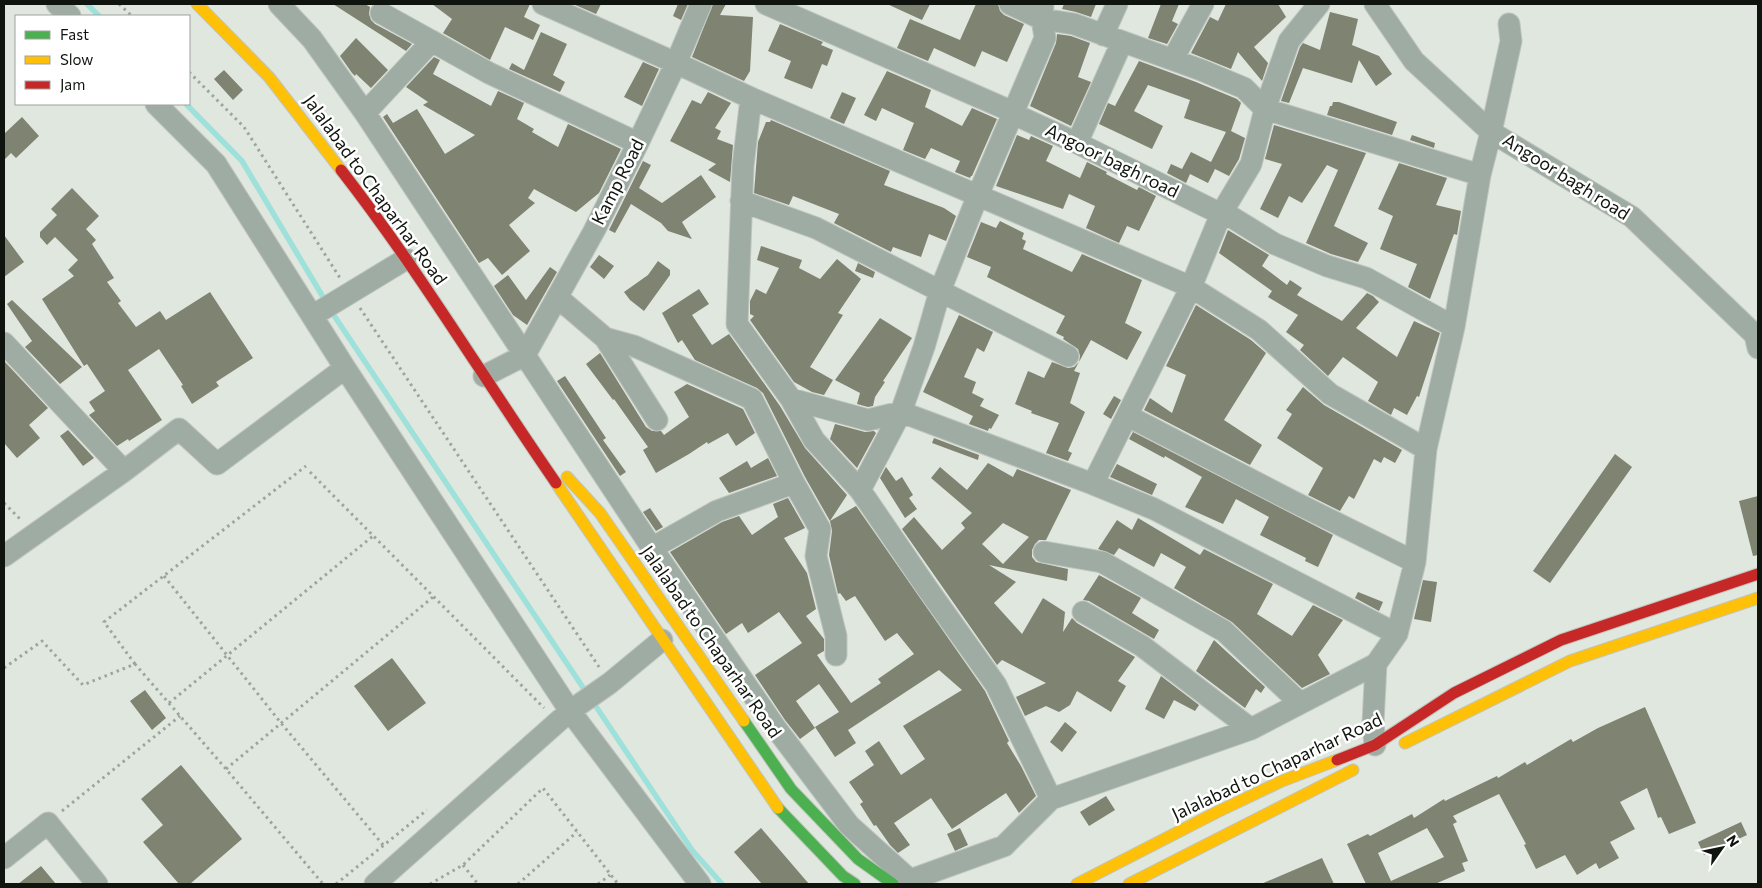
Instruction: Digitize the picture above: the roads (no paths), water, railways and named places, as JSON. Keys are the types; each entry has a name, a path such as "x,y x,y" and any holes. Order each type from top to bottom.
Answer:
{"main road":[{"name":"Jalalabad to Chaparhar Road","path":"197,4 269,77 372,209 507,412 774,803 843,876 855,884"},
{"name":"Jalalabad to Chaparhar Road","path":"507,412 600,513 791,789 858,859 893,884"},
{"name":"Jalalabad to Chaparhar Road","path":"1078,884 1217,812 1282,781 1375,745 1454,693 1561,640 1758,574"},
{"name":"Jalalabad to Chaparhar Road","path":"1396,748 1570,661 1753,599"},
{"name":"Jalalabad to Chaparhar Road","path":"1129,884 1227,832 1362,765"}],"street":[{"path":"57,4 69,15"},
{"path":"279,4 312,39 365,113 652,548 775,727 849,825 910,880 1004,846 1051,799 1250,730 1376,664 1397,634 1415,562 1426,449 1454,327 1480,175 1511,41 1509,24"},
{"path":"543,4 751,98 1191,287 1259,330 1330,394 1426,449"},
{"name":"Kamp Road","path":"525,355 594,231 676,63 701,4"},
{"name":"Angoor bagh road","path":"766,4 1013,112 1233,218 1284,248 1327,266 1366,278 1454,327"},
{"path":"1010,4 1043,12 1173,59 1244,88 1265,109 1480,175"},
{"path":"1076,143 1113,38 1117,4"},
{"path":"1173,59 1203,4"},
{"path":"1093,484 1191,287 1222,214 1251,164 1265,109 1289,41 1319,4"},
{"name":"Angoor bagh road","path":"1375,4 1414,61 1491,132 1632,217 1755,334 1758,348"},
{"path":"860,490 901,412 924,347 940,290 1045,38 1043,12"},
{"path":"381,13 489,73 638,143"},
{"path":"365,113 432,41"},
{"path":"751,98 743,166 737,324 791,399 814,440 860,490 996,685 1051,799"},
{"path":"157,105 216,164 345,368 570,711 700,884"},
{"path":"741,201 816,228 1068,356"},
{"path":"312,316 406,259"},
{"path":"558,297 605,338 657,420"},
{"path":"605,338 634,346 752,400 794,483 820,529 816,556 836,636 836,655"},
{"path":"4,343 124,470"},
{"path":"484,376 525,355"},
{"path":"4,556 179,429 217,464 345,368"},
{"path":"791,399 868,420 901,412 1093,484 1154,509 1397,634"},
{"path":"1128,416 1415,562"},
{"path":"652,548 717,511 794,483"},
{"path":"1044,552 1102,562 1224,632 1300,703"},
{"path":"1083,612 1142,646 1250,730"},
{"path":"374,884 570,711 610,683 662,640"},
{"path":"1375,745 1373,723 1376,664"},
{"path":"4,858 48,822 98,884"}],"waterway":[{"path":"87,4 98,15"},
{"path":"187,105 242,161 323,297"},
{"path":"333,314 584,689"},
{"path":"595,705 692,850 722,884"}]}
